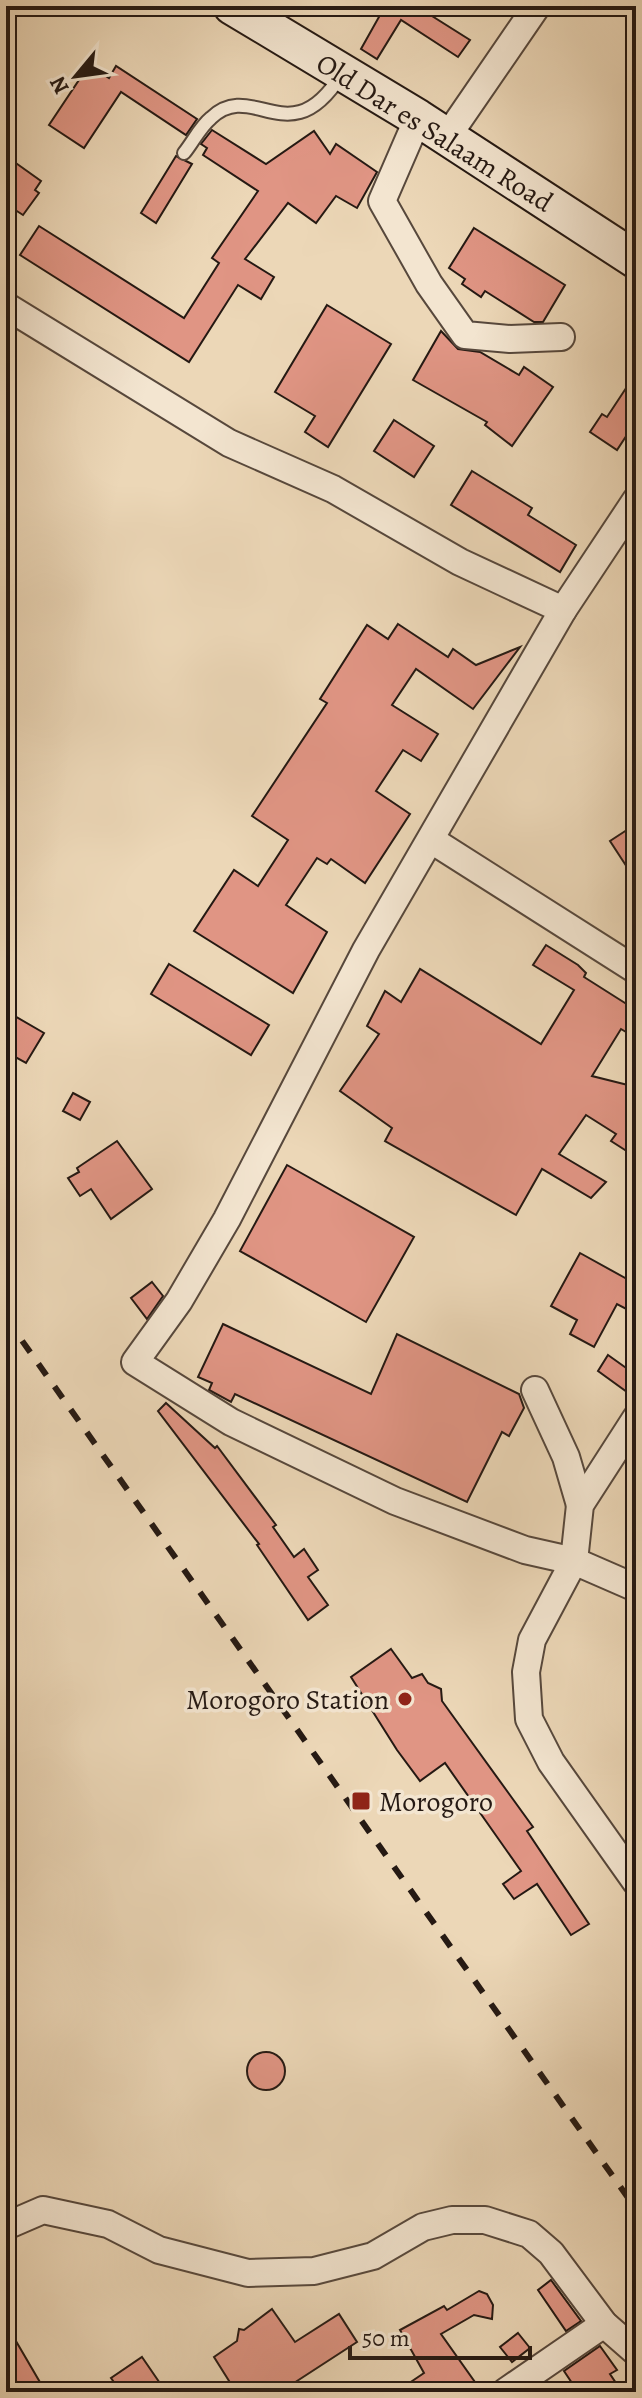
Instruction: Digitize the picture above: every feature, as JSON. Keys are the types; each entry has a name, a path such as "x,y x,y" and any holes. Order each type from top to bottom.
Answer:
{"main road":[{"name":"Old Dar es Salaam Road","path":"232,6 432,127 636,260"}],"street":[{"path":"537,6 432,127 382,201 429,284 465,335 510,339 561,337"},
{"path":"6,306 229,443 333,489 460,562 563,610"},
{"path":"636,500 563,610 433,841 366,950 227,1219 179,1301 135,1362 231,1422 367,1488 525,1550 574,1561 636,1588"},
{"path":"433,841 636,970"},
{"path":"535,1390 566,1457 580,1505 574,1561 532,1640 526,1672 529,1719 567,1787 636,1882"},
{"path":"580,1505 636,1418"},
{"path":"6,2226 43,2210 108,2224 159,2250 248,2273 314,2271 373,2256 423,2227 452,2220 485,2220 529,2234 540,2243 604,2324 636,2352"},
{"path":"505,2392 604,2324"}],"lane":[{"path":"184,153 212,116 232,108 256,108 285,114 311,110 325,100 342,73"}],"building":[{"path":"380,6 416,6 470,40 458,57 401,20 377,59 361,49 384,8"},
{"path":"89,65 109,78 116,66 197,119 186,135 121,92 84,148 49,125"},
{"path":"212,130 266,164 314,131 330,154 336,144 377,172 357,208 336,196 316,223 288,203 245,259 274,277 261,299 238,285 189,362 20,255 39,226 184,318 219,263 212,258 258,191 203,155 207,148 201,144"},
{"path":"176,156 192,164 156,223 141,213"},
{"path":"13,161 41,181 35,190 39,193 23,215 6,204 6,172"},
{"path":"474,228 565,285 543,322 534,322 485,291 481,297 462,284 465,279 449,268"},
{"path":"327,305 391,344 328,447 305,432 315,416 275,392"},
{"path":"441,331 458,349 480,352 519,375 524,367 553,387 512,446 485,425 487,422 413,380"},
{"path":"636,373 636,421 617,450 590,432 602,414 607,417"},
{"path":"394,420 434,446 414,477 374,451"},
{"path":"472,471 532,508 528,515 576,545 560,572 451,505"},
{"path":"398,624 448,657 453,649 476,665 520,647 473,709 416,669 392,705 438,734 421,761 403,750 376,791 410,814 365,883 331,859 327,864 317,858 286,905 327,932 293,993 194,931 234,870 258,886 288,840 252,816 327,703 320,699 367,625 388,639"},
{"path":"636,824 636,881 610,841"},
{"path":"546,945 578,965 586,973 584,977 636,1010 636,1038 621,1029 592,1076 636,1087 636,1157 611,1141 616,1134 586,1115 559,1154 606,1182 591,1198 542,1169 516,1215 385,1141 392,1128 340,1091 379,1034 367,1026 385,991 401,1002 420,969 541,1044 574,990 533,965"},
{"path":"169,964 269,1025 251,1055 151,994"},
{"path":"6,1011 44,1033 26,1063 6,1052"},
{"path":"73,1093 90,1102 80,1120 63,1111"},
{"path":"117,1141 152,1189 111,1219 91,1189 80,1196 68,1178 79,1172 77,1168"},
{"path":"287,1165 414,1237 366,1322 240,1251"},
{"path":"580,1253 636,1284 636,1314 617,1304 594,1347 570,1334 577,1320 551,1306"},
{"path":"152,1282 163,1296 147,1319 131,1298"},
{"path":"223,1324 371,1394 397,1334 519,1394 524,1408 509,1436 502,1432 467,1502 235,1394 231,1402 209,1390 212,1383 198,1377"},
{"path":"608,1355 636,1375 627,1392 598,1371"},
{"path":"166,1403 215,1448 217,1446 276,1525 273,1527 294,1557 304,1549 318,1570 308,1577 328,1605 308,1620 259,1544 158,1411"},
{"path":"391,1649 412,1678 422,1674 428,1683 441,1689 442,1701 533,1827 527,1831 589,1924 571,1935 537,1884 514,1899 503,1884 521,1871 445,1763 420,1781 397,1750 351,1677"},
{"path":"266,2052 280,2057 285,2071 280,2085 266,2090 252,2085 247,2071 252,2057"},
{"path":"551,2280 581,2321 566,2331 538,2290"},
{"path":"479,2291 487,2294 493,2305 492,2319 474,2315 441,2334 482,2392 396,2392 424,2373 400,2330 444,2306 447,2310"},
{"path":"272,2309 295,2342 339,2314 357,2342 280,2392 236,2392 214,2357 237,2341 239,2329 244,2330"},
{"path":"6,2324 41,2384 28,2392 23,2392 6,2365"},
{"path":"518,2333 530,2348 512,2362 500,2347"},
{"path":"600,2346 617,2370 610,2374 622,2392 578,2392 564,2371"},
{"path":"142,2357 166,2392 121,2392 111,2378"}],"railway":[{"path":"6,1318 636,2209"},
{"path":"633,1942 636,1946"}],"place":[{"name":"Morogoro Station","path":"405,1699"},
{"name":"Morogoro","path":"361,1801"}]}
